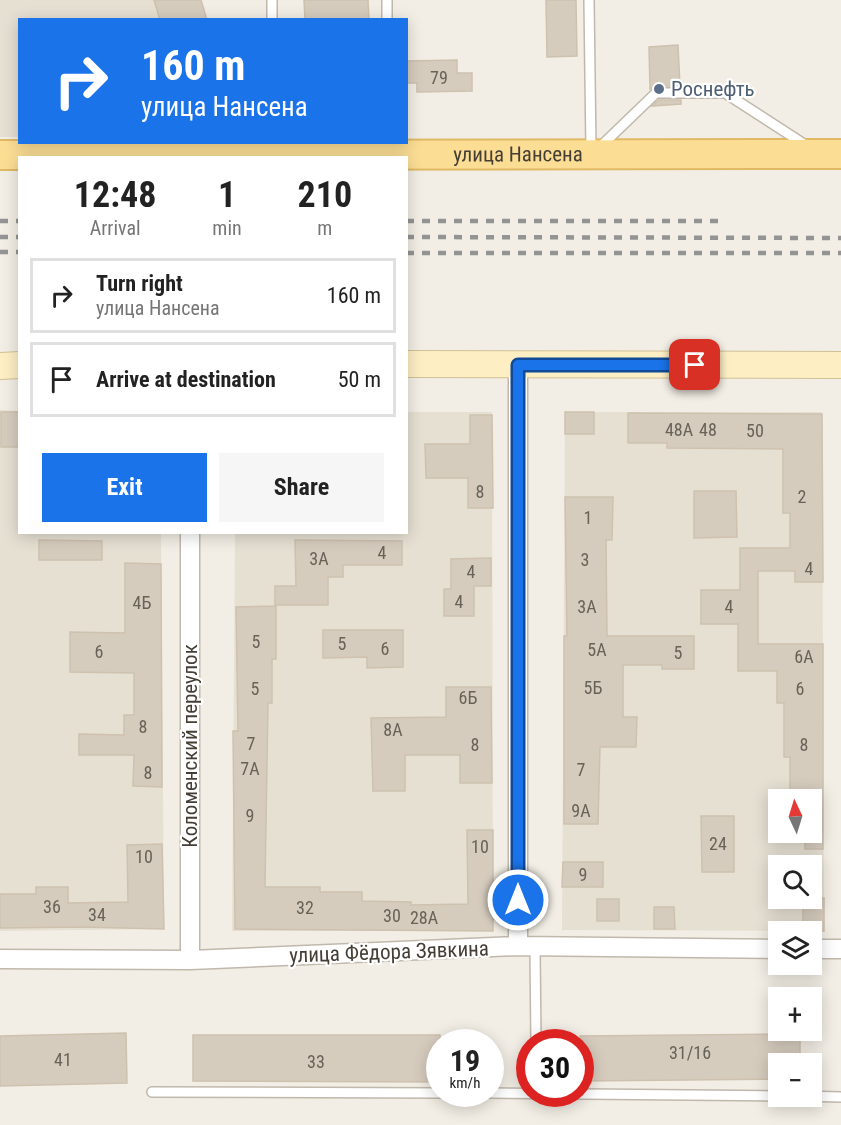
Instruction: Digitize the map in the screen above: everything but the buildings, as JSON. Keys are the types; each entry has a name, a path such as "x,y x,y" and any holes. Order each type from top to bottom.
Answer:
{"main road":[{"name":"улица Нансена","path":"0,155 193,155 239,149 381,149 591,155 830,154"},
{"path":"408,364 841,364"},
{"path":"0,366 18,365"}],"street":[{"path":"518,365 527,947"},
{"name":"Коломенский переулок","path":"190,534 190,960"},
{"name":"улица Фёдора Зявкина","path":"0,959 190,960 527,947 768,949"},
{"path":"822,949 841,949"}],"lane":[{"path":"272,0 272,18"},
{"path":"387,0 387,18"},
{"path":"590,0 591,155"},
{"path":"591,155 656,93 725,93 830,154"},
{"path":"527,947 535,1029"},
{"path":"152,1092 426,1093"},
{"path":"594,1094 768,1096"},
{"path":"822,1097 841,1097"}],"shaded area":[{"path":"0,0 155,0 160,18 18,18 18,137 0,137"},
{"path":"0,410 18,411 18,534 161,534 164,929 0,931"},
{"path":"408,412 492,412 493,931 232,931 235,534 408,534"},
{"path":"565,412 822,412 824,931 822,931 822,921 768,921 768,931 562,930"}],"railway":[{"path":"0,221 18,221"},
{"path":"408,221 718,221"},
{"path":"0,237 18,237"},
{"path":"408,237 841,238"},
{"path":"0,252 18,252"},
{"path":"408,253 841,253"}],"place":[{"name":"Роснефть","path":"659,89"}],"route":[{"path":"518,900 518,365 695,365"}]}
